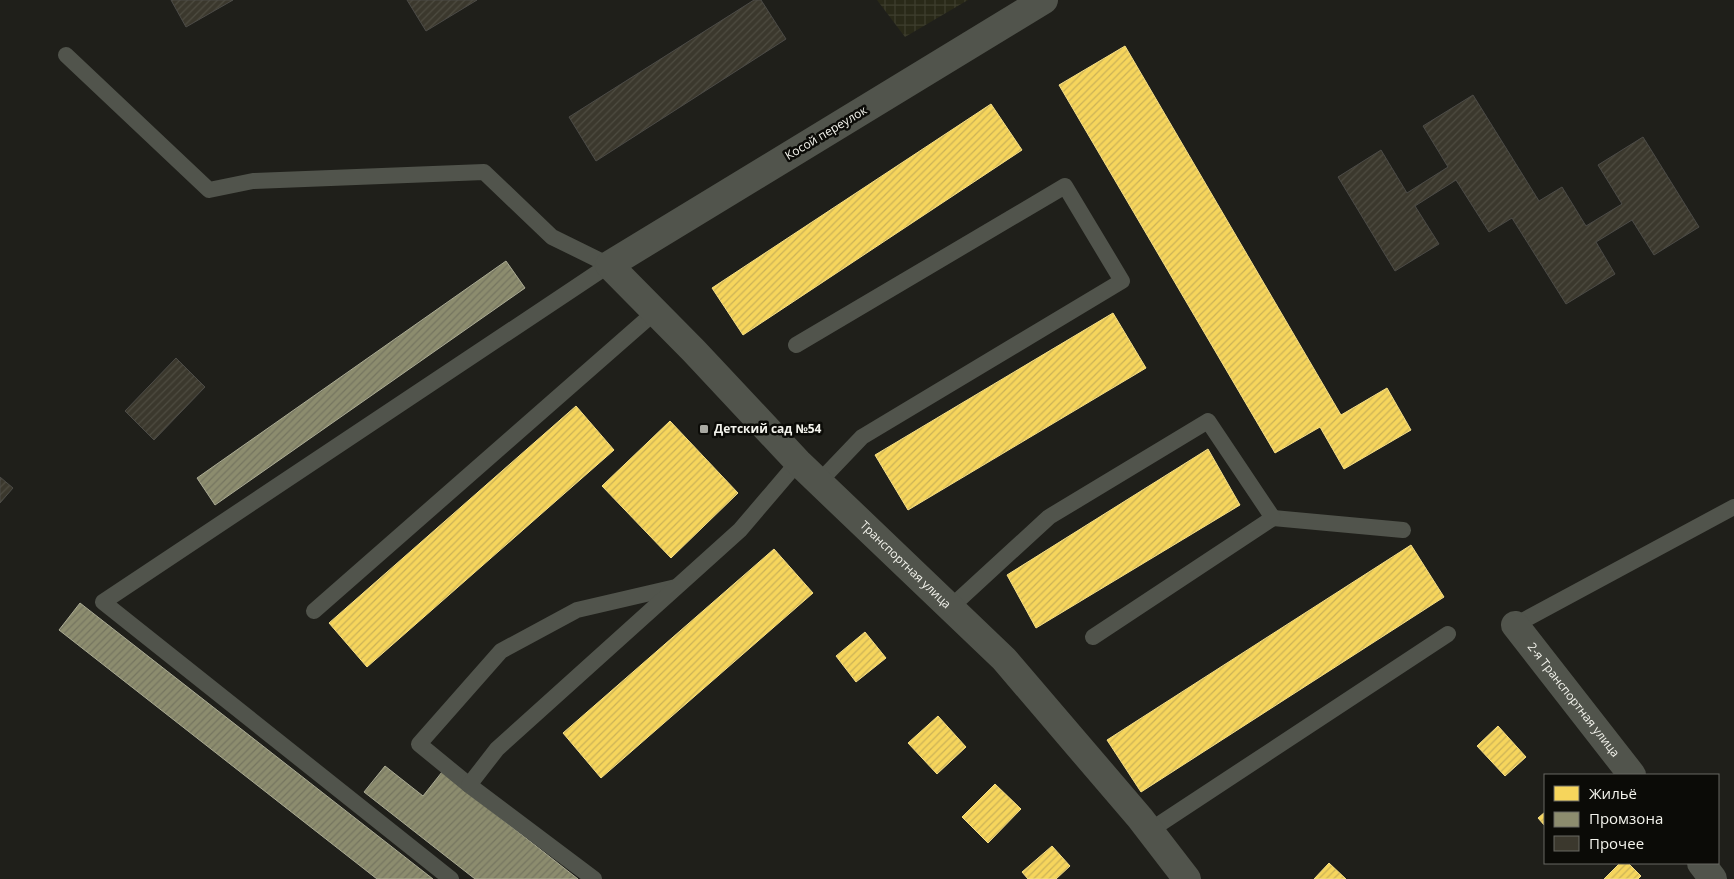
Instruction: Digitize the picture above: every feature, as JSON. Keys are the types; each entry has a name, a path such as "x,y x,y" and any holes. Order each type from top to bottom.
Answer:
{"street":[{"name":"Косой переулок","path":"609,265 1044,0"},
{"name":"Транспортная улица","path":"609,265 798,462 1004,658 1150,831 1187,879"},
{"name":"2-я Транспортная улица","path":"1515,625 1631,774"},
{"path":"1702,864 1714,879"}],"lane":[{"path":"66,55 209,190 253,181 484,172 552,237 609,265"},
{"path":"796,345 1065,186 1122,281 862,437 819,482"},
{"path":"451,879 102,602 609,265"},
{"path":"314,612 655,312"},
{"path":"951,607 1049,517 1208,420 1273,518"},
{"path":"470,785 498,749 740,530 798,462"},
{"path":"1515,625 1734,507"},
{"path":"1093,637 1273,518 1403,530"},
{"path":"594,879 419,744 501,652 577,610 678,586"},
{"path":"1150,831 1448,634"}],"shaded area":[{"path":"877,0 968,0 905,37"}],"building: Жильё":[{"path":"1125,46 1341,415 1387,388 1411,430 1344,469 1320,427 1275,453 1059,85"},
{"path":"991,104 1022,150 743,335 712,288"},
{"path":"1113,313 1146,368 908,510 875,455"},
{"path":"576,406 614,450 367,667 329,623"},
{"path":"670,421 738,493 671,558 602,486"},
{"path":"1208,449 1240,505 1036,628 1007,575"},
{"path":"1411,545 1444,597 1141,792 1107,740"},
{"path":"774,549 813,593 601,778 563,733"},
{"path":"865,632 886,658 856,682 836,656"},
{"path":"938,716 966,747 937,774 908,743"},
{"path":"1498,726 1526,757 1505,776 1477,746"},
{"path":"995,784 1021,809 988,843 962,817"},
{"path":"1544,813 1544,825 1538,818"},
{"path":"1052,846 1070,866 1056,879 1028,879 1022,872"},
{"path":"1329,863 1346,879 1314,879"},
{"path":"1619,864 1629,864 1641,876 1638,879 1604,879"}],"building: Промзона":[{"path":"506,261 525,288 215,505 197,478"},
{"path":"80,603 433,879 377,879 59,630"},
{"path":"385,766 423,796 442,772 578,879 475,879 364,792"}],"building: Прочее":[{"path":"171,0 233,0 186,27"},
{"path":"407,0 477,0 426,31"},
{"path":"754,0 761,0 786,39 596,161 569,117"},
{"path":"1473,95 1539,201 1562,187 1586,226 1622,204 1598,165 1643,137 1699,227 1654,255 1632,220 1596,242 1615,274 1566,304 1512,218 1489,232 1456,180 1415,206 1439,244 1395,271 1338,177 1381,150 1407,193 1448,167 1423,126"},
{"path":"176,358 205,387 154,440 125,411"},
{"path":"0,477 13,488 0,503"}],"place":[{"name":"Детский сад №54","path":"704,429"}]}
